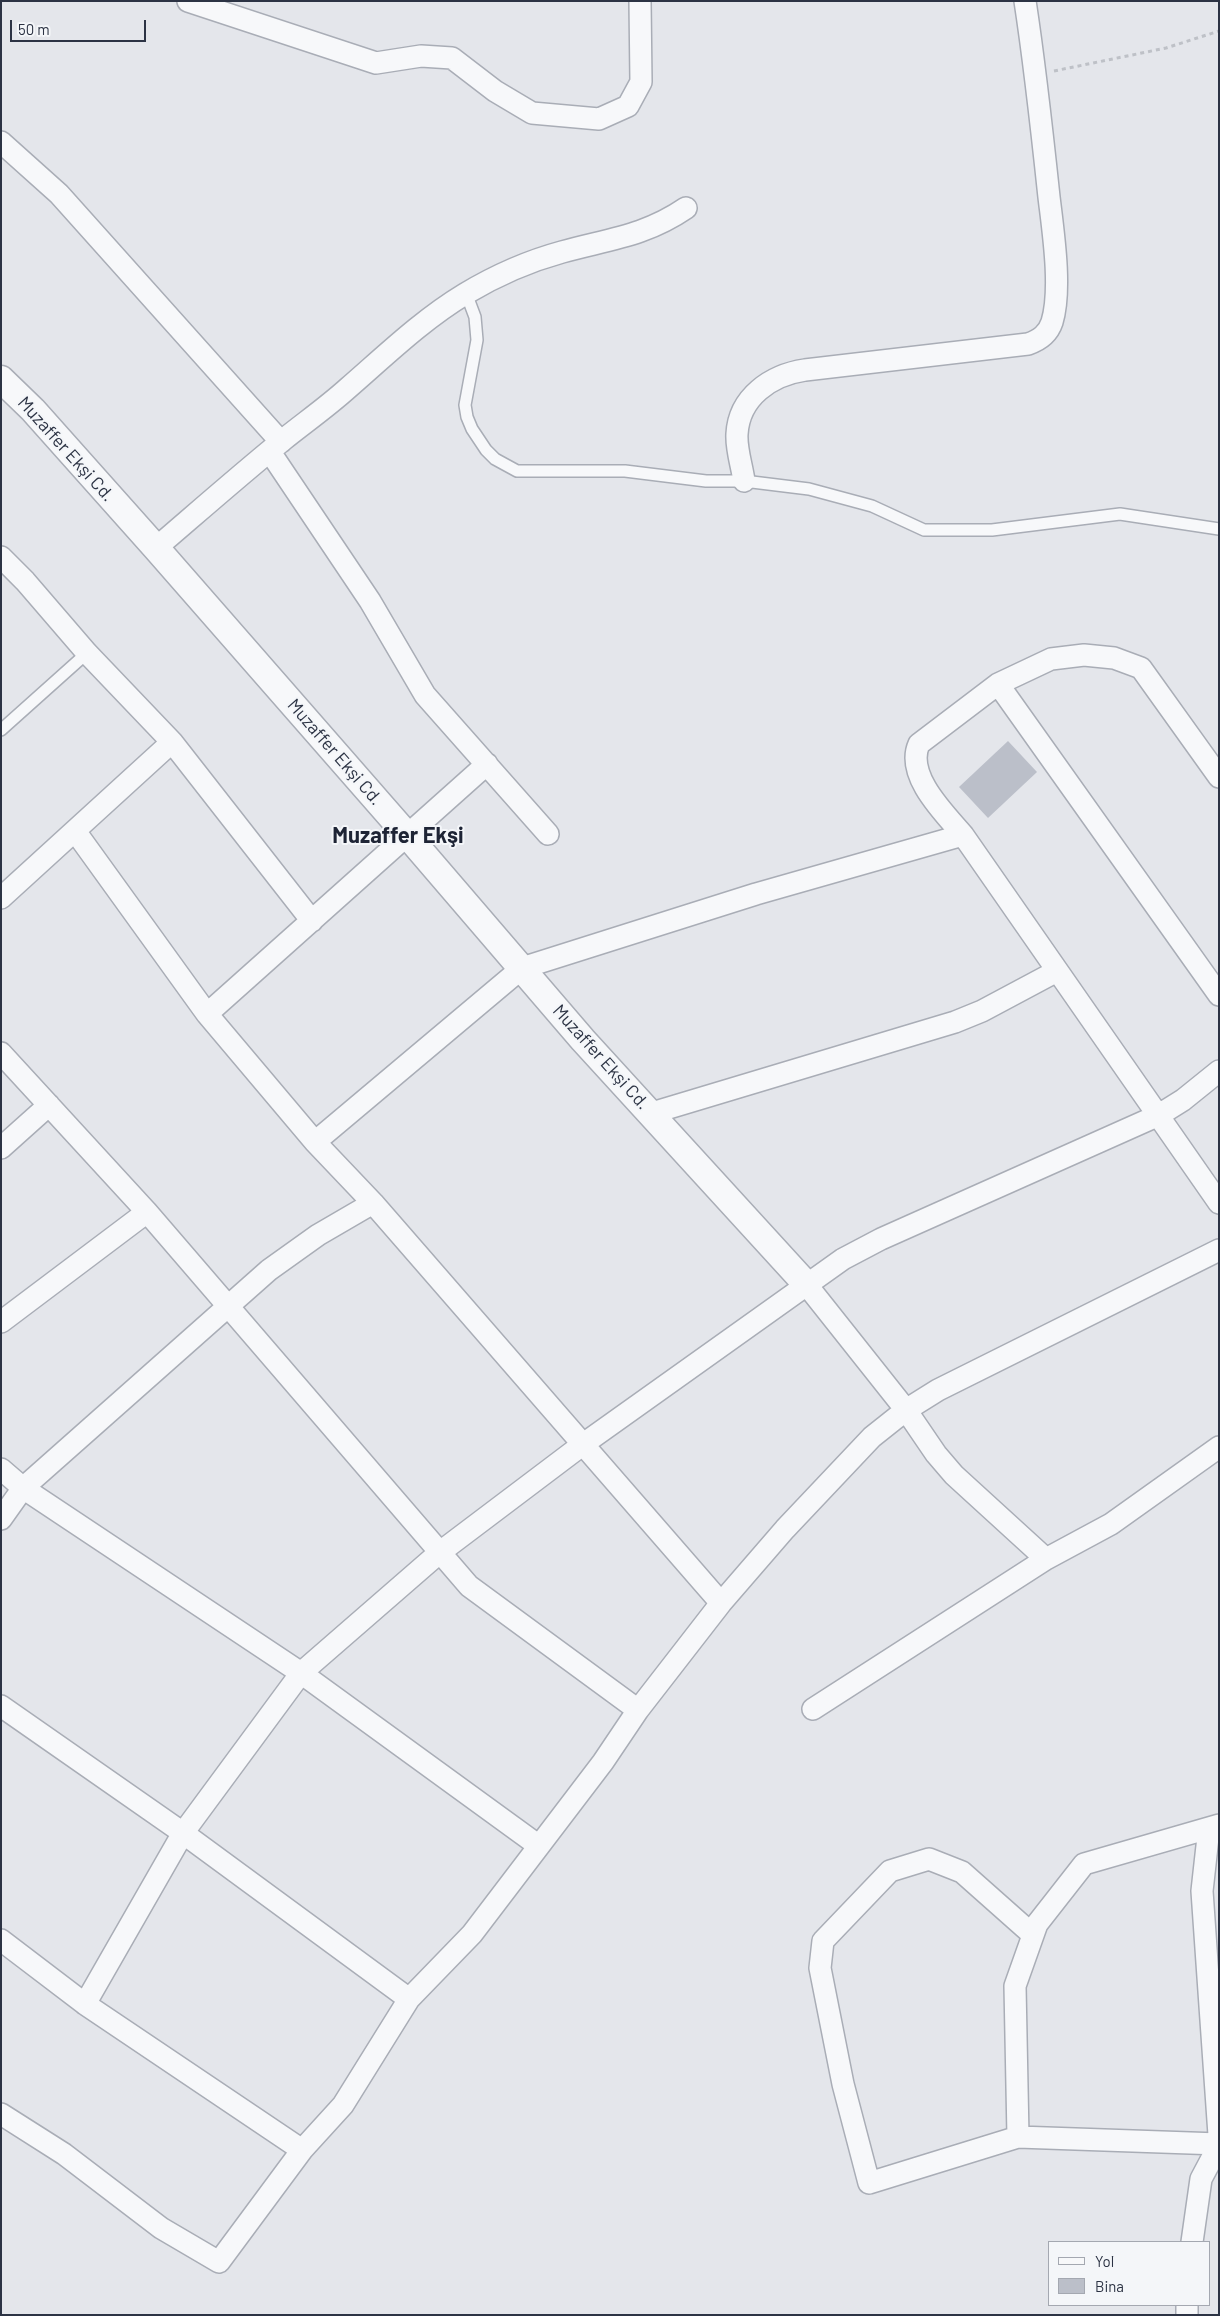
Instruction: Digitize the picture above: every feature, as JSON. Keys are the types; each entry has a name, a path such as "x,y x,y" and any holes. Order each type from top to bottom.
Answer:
{"street":[{"path":"188,1 376,63 421,56 452,58 495,91 532,113 599,120 628,106 641,82 640,1"},
{"path":"744,481 736,436 738,424 742,413 755,392 776,377 789,372 1028,344 1038,340 1049,329 1052,320 1056,285 1053,227 1036,74 1024,1"},
{"path":"3,148 58,194 275,447 425,694 548,834"},
{"path":"156,548 275,447 347,390 420,325 466,293 519,267 560,252 638,233 656,226 686,208"},
{"name":"Muzaffer Ekşi Cd.","path":"1,379 33,410 156,548 584,1040 806,1284"},
{"path":"1,557 25,581 87,653 172,742 312,921"},
{"path":"1219,777 1140,668 1114,658 1084,655 1051,659 998,684 919,744 915,754 916,770 939,807 963,835 1219,1203"},
{"path":"998,684 1219,995"},
{"path":"1,898 172,742"},
{"path":"207,1014 487,764"},
{"path":"75,831 207,1014 315,1142 373,1203 720,1604"},
{"path":"315,1142 522,968 756,894 963,835"},
{"path":"652,1113 956,1022 982,1012 1057,970"},
{"path":"1,1052 147,1212 227,1308 469,1586 638,1710"},
{"path":"85,2004 183,1833 301,1673 439,1553 582,1445 843,1259 881,1239 1159,1115 1183,1100 1219,1071"},
{"path":"1,1148 49,1105"},
{"path":"1,1519 23,1488 227,1308 292,1253 345,1218 373,1203"},
{"path":"1,1322 147,1212"},
{"path":"1,2114 64,2154 161,2228 219,2262 302,2150 343,2105 409,1999 472,1934 603,1762 638,1710 720,1604 786,1529 872,1437 906,1410 938,1390 1219,1250"},
{"path":"806,1284 906,1410 936,1454 954,1475 973,1495 1046,1559"},
{"path":"814,1709 1046,1559 1111,1524 1219,1448"},
{"path":"1,1469 23,1488 301,1673 539,1846"},
{"path":"1,1706 183,1833 409,1999"},
{"path":"1018,2137 1015,1986 1037,1924 1084,1864 1214,1827 1202,1891 1219,2135"},
{"path":"1033,1935 962,1872 928,1858 890,1871 823,1941 820,1968 843,2084 869,2183 1018,2137 1219,2145 1200,2179 1192,2241"},
{"path":"2,1942 85,2004 302,2150"}],"lane":[{"path":"466,293 475,317 477,340 465,405 472,429 486,450 495,459 517,471 625,471 706,481 744,481 809,489 872,506 924,530 992,530 1120,514 1219,529"},
{"path":"1,730 87,653"}],"path":[{"path":"1036,74 1166,48 1219,31"}],"building":[{"path":"1008,741 1037,772 988,818 959,787"}],"district":[{"name":"Muzaffer Ekşi","path":"398,836"}]}
